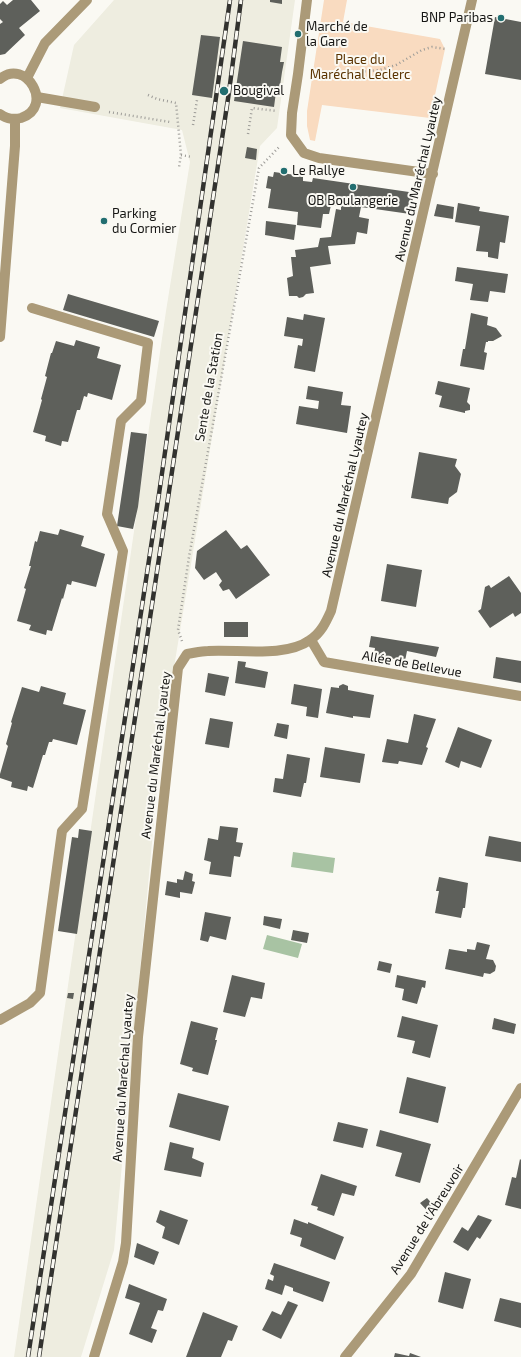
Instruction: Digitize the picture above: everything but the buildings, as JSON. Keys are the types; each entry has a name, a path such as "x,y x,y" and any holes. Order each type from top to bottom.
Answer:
{"street":[{"path":"27,78 45,43 87,0"},
{"path":"307,0 292,113 291,135 304,154 316,158 433,174"},
{"name":"Avenue du Maréchal Lyautey","path":"94,1357 123,1262 126,1243 138,1037 178,668 187,654 206,651 279,651 295,648 311,640 324,626 331,611 472,0"},
{"path":"0,80 11,74 20,75 27,78 34,87 37,97 34,108 26,116 15,119 6,118 0,114"},
{"path":"37,97 95,107"},
{"path":"0,337 15,146 15,119"},
{"path":"0,1020 30,1003 40,993 62,831 82,809 123,551 107,514 121,421 141,401 148,344 32,308"},
{"name":"Allée de Bellevue","path":"311,640 324,662 521,696"},
{"name":"Avenue de l'Abreuvoir","path":"345,1357 411,1274 521,1088"}],"path":[{"path":"298,74 313,76 380,70 396,65 422,50 432,47 460,52"},
{"path":"148,95 157,99 176,103 182,155 179,167"},
{"path":"193,125 197,100"},
{"path":"248,134 252,108 292,113"},
{"path":"106,111 170,122"},
{"name":"Sente de la Station","path":"187,654 178,630 189,557 259,168 291,135"},
{"path":"182,155 192,157"}],"shaded area":[{"path":"114,0 295,0 277,128 260,146 161,746 114,1250 81,1357 14,1357 166,311 190,162 182,130 60,108 74,45"},
{"path":"293,852 335,858 333,873 291,867"},
{"path":"267,935 302,944 298,958 263,949"}],"green space":[{"name":"Place du Maréchal Leclerc","path":"324,0 347,0 343,22 440,39 445,49 430,118 322,105 315,141 310,140 307,126 307,111"}],"railway":[{"path":"28,1357 159,494 230,0"},
{"path":"39,1357 229,92 241,0"}],"place":[{"name":"BNP Paribas","path":"501,18"},
{"name":"Marché de la Gare","path":"298,34"},
{"name":"Bougival","path":"224,91"},
{"name":"Le Rallye","path":"284,171"},
{"name":"OB Boulangerie","path":"353,187"},
{"name":"Parking du Cormier","path":"104,221"}]}
